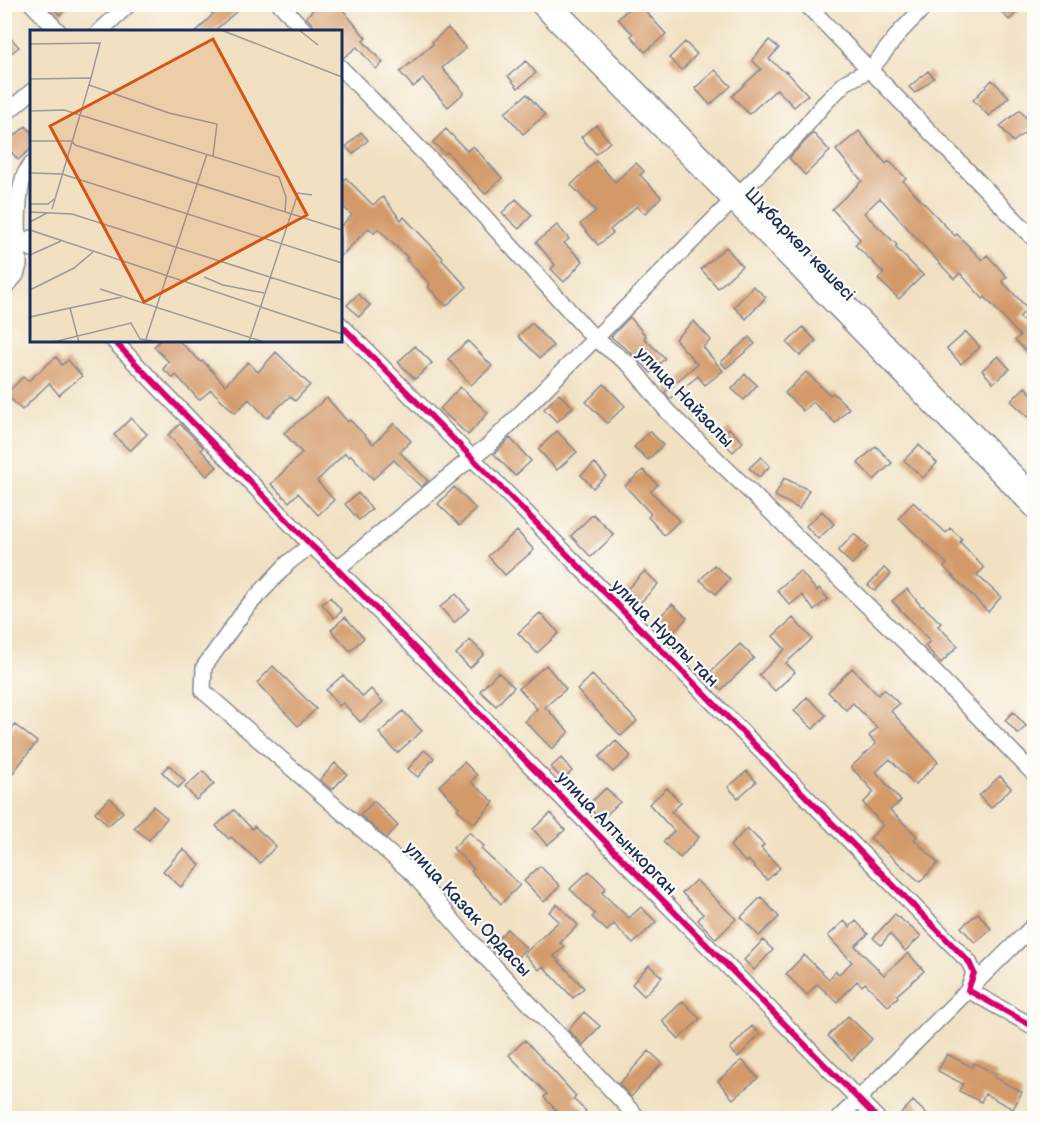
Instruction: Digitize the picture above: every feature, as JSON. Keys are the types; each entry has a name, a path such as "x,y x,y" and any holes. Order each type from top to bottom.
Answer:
{"street":[{"path":"32,4 56,30"},
{"path":"101,30 129,4"},
{"path":"280,4 304,30"},
{"name":"Шұбаркөл көшесі","path":"537,4 1035,492"},
{"name":"Шұбаркөл көшесі","path":"554,4 1035,511"},
{"path":"807,4 984,190 1035,239"},
{"path":"337,568 488,446 846,82 871,69 900,32 927,4"},
{"name":"улица Найзалы","path":"342,69 464,194 594,338 630,365 666,411 909,646 1035,774"},
{"path":"4,115 30,93"},
{"path":"4,284 9,283 16,275 19,265 20,187 30,166"},
{"path":"18,234 30,247"},
{"name":"улица Нурлы тан","path":"342,326 969,962 974,973 968,990"},
{"name":"улица Алтынкорган","path":"114,342 877,1119"},
{"name":"улица Казак Ордасы","path":"311,545 289,562 247,607 204,667 203,691 412,873 473,944 639,1119"},
{"path":"839,1119 1035,925"},
{"path":"968,990 1035,1027"}],"building":[{"path":"49,4 71,4 60,15"},
{"path":"217,4 231,4 237,11 215,30 198,30 213,14 210,11"},
{"path":"319,4 338,4 366,38 363,41 383,63 376,69 357,47 342,58 342,30 317,30 306,17"},
{"path":"633,4 639,4 666,34 645,52 631,36 633,34 618,19"},
{"path":"1003,4 1026,4 1009,20 999,9"},
{"path":"448,28 466,48 442,68 464,93 448,107 423,79 413,87 400,72"},
{"path":"4,31 19,47 4,59"},
{"path":"769,40 779,48 769,59 786,71 808,95 794,107 777,89 749,114 732,96 761,69 752,60"},
{"path":"685,42 697,54 682,70 669,58"},
{"path":"526,61 536,73 518,88 508,76"},
{"path":"715,70 731,86 710,105 695,88"},
{"path":"928,71 934,78 915,93 909,87"},
{"path":"992,80 1009,97 989,116 973,100"},
{"path":"527,94 545,115 523,134 505,113"},
{"path":"1020,110 1033,126 1013,142 1000,126"},
{"path":"596,125 610,142 596,154 581,137"},
{"path":"26,126 30,131 30,150 18,160 5,144"},
{"path":"446,129 467,151 473,146 502,178 485,194 447,152 445,154 433,142"},
{"path":"859,131 886,164 889,161 906,178 903,181 955,236 957,234 982,260 987,255 1007,277 1002,281 1028,309 1019,317 1035,332 1035,360 1015,340 1020,336 985,297 983,299 960,273 954,279 880,198 864,213 897,245 895,247 923,275 899,299 878,279 884,273 855,245 860,239 832,209 862,181 836,150"},
{"path":"361,132 368,140 353,154 346,147"},
{"path":"813,133 830,151 805,175 789,158"},
{"path":"596,161 615,182 636,163 644,171 640,175 661,197 645,214 637,206 610,230 613,233 598,245 580,224 596,211 571,185"},
{"path":"346,178 373,205 383,197 401,220 404,217 467,287 446,306 428,287 430,284 406,259 408,258 378,229 374,233 369,228 342,255 342,225 352,215 342,206 342,181"},
{"path":"516,199 532,215 519,229 502,213"},
{"path":"557,225 569,239 564,243 583,261 564,282 551,269 555,265 536,242"},
{"path":"726,247 742,266 718,288 701,269"},
{"path":"753,286 766,297 746,319 734,307"},
{"path":"358,294 370,305 359,317 347,305"},
{"path":"630,317 646,336 644,338 665,358 651,373 636,357 611,337"},
{"path":"694,321 711,340 703,347 723,371 705,385 698,376 670,399 665,392 697,364 675,339"},
{"path":"532,323 553,346 540,358 518,336"},
{"path":"803,327 816,341 800,356 787,343"},
{"path":"966,332 980,347 961,364 947,349"},
{"path":"749,337 755,344 726,368 721,362"},
{"path":"468,341 492,366 471,385 448,359"},
{"path":"158,342 180,342 201,362 203,361 225,385 248,362 258,372 276,352 310,385 295,401 290,396 267,418 249,399 235,413 211,390 199,400 176,375 173,378 163,369 169,362 154,347"},
{"path":"415,346 432,363 415,379 398,362"},
{"path":"998,356 1010,369 993,383 982,370"},
{"path":"56,357 62,365 68,360 82,376 59,395 49,383 22,410 6,394 23,377 28,381"},
{"path":"806,372 830,395 833,393 849,408 835,423 813,402 803,411 785,393"},
{"path":"745,374 757,385 744,400 732,389"},
{"path":"604,384 625,406 607,423 586,402"},
{"path":"460,387 488,413 468,435 440,409"},
{"path":"1025,387 1035,397 1035,423 1011,401"},
{"path":"559,394 573,407 557,422 544,409"},
{"path":"327,398 348,422 350,420 373,444 394,423 411,441 400,452 428,481 421,487 394,460 373,479 351,455 349,457 345,453 317,481 334,500 318,515 298,493 289,502 271,484 302,453 284,433"},
{"path":"131,418 147,434 130,451 114,435"},
{"path":"180,424 203,447 201,450 217,467 207,476 168,435"},
{"path":"729,428 743,442 733,452 719,438"},
{"path":"557,431 577,452 557,470 538,449"},
{"path":"650,431 663,445 648,460 634,447"},
{"path":"510,438 531,461 515,476 494,454"},
{"path":"919,445 937,463 923,478 904,460"},
{"path":"876,446 892,463 874,480 858,463"},
{"path":"761,457 770,466 759,477 749,468"},
{"path":"595,463 606,476 593,488 581,475"},
{"path":"643,470 658,485 651,491 679,521 664,535 648,517 651,514 625,486"},
{"path":"784,478 809,490 799,509 775,496"},
{"path":"454,487 476,509 460,525 438,504"},
{"path":"358,493 372,509 359,520 345,504"},
{"path":"913,502 946,533 950,528 962,539 960,542 984,568 977,575 1001,597 988,612 944,567 947,564 899,518"},
{"path":"822,511 834,524 818,539 806,526"},
{"path":"593,514 614,535 591,557 571,536"},
{"path":"517,531 534,550 505,575 488,556"},
{"path":"854,534 868,547 852,564 838,551"},
{"path":"714,565 730,579 716,594 700,580"},
{"path":"884,568 891,574 875,591 868,585"},
{"path":"645,571 658,584 638,605 624,592"},
{"path":"800,571 817,591 819,588 828,599 814,610 802,595 790,605 777,590"},
{"path":"907,589 922,607 941,623 938,626 958,646 941,663 925,646 930,641 892,601"},
{"path":"456,594 469,609 454,623 440,607"},
{"path":"330,597 342,611 334,618 322,604"},
{"path":"672,604 687,618 672,634 657,620"},
{"path":"540,613 559,633 537,653 518,633"},
{"path":"345,617 364,638 350,651 331,630"},
{"path":"793,618 812,639 786,663 795,672 775,691 759,675 785,649 773,636"},
{"path":"470,640 484,654 470,668 456,654"},
{"path":"740,644 754,658 721,690 707,675"},
{"path":"546,665 566,689 545,707 569,732 552,749 525,721 537,709 519,688"},
{"path":"273,666 316,709 298,726 257,683"},
{"path":"852,668 878,695 884,689 899,704 891,711 938,762 915,785 890,759 876,772 901,801 890,810 917,836 914,839 938,863 920,882 870,838 883,825 863,803 874,792 851,767 876,744 869,736 877,728 853,703 846,710 828,692"},
{"path":"498,672 514,687 496,706 480,691"},
{"path":"343,675 363,697 371,689 383,702 360,722 343,703 339,706 326,690"},
{"path":"592,675 637,721 621,736 577,690"},
{"path":"807,697 826,715 813,729 794,711"},
{"path":"403,711 422,731 397,753 379,733"},
{"path":"1013,712 1026,726 1018,734 1005,720"},
{"path":"15,725 37,742 4,784 4,739"},
{"path":"616,741 631,756 613,772 599,757"},
{"path":"424,750 434,758 418,777 408,769"},
{"path":"561,758 572,771 563,780 551,767"},
{"path":"464,762 477,775 471,782 494,802 474,824 457,809 459,807 439,786"},
{"path":"335,763 347,774 332,790 320,780"},
{"path":"169,765 185,781 178,788 162,772"},
{"path":"203,771 214,784 196,800 185,787"},
{"path":"747,771 756,782 738,798 728,787"},
{"path":"1000,776 1011,788 991,808 979,796"},
{"path":"606,788 620,802 601,820 587,806"},
{"path":"667,788 681,803 671,812 699,837 680,858 663,842 674,831 649,804"},
{"path":"110,798 123,812 108,826 95,812"},
{"path":"374,801 398,826 386,838 360,815"},
{"path":"153,806 167,818 149,840 134,828"},
{"path":"234,810 252,829 254,826 276,846 260,863 216,826"},
{"path":"551,813 565,830 547,845 533,829"},
{"path":"747,828 764,845 761,848 780,868 767,880 748,860 746,863 730,846"},
{"path":"469,832 484,846 481,849 520,885 501,904 471,871 474,869 453,848"},
{"path":"183,849 200,865 181,887 163,871"},
{"path":"540,866 560,886 544,902 524,881"},
{"path":"589,871 606,888 602,893 629,918 641,907 656,922 633,944 614,924 607,931 592,917 595,914 570,889"},
{"path":"696,880 736,919 716,939 698,920 703,914 682,893"},
{"path":"761,897 779,917 759,936 741,917"},
{"path":"557,904 578,925 560,943 564,947 554,956 584,988 573,998 543,966 539,970 524,954 559,921 549,912"},
{"path":"978,913 991,929 975,943 961,927"},
{"path":"895,914 921,936 905,951 890,934 881,945 873,938"},
{"path":"844,921 850,927 856,921 868,934 855,946 884,975 908,953 924,971 888,1006 865,983 862,986 857,981 837,1002 817,984 807,995 786,974 804,955 829,979 836,971 839,974 852,962 828,936"},
{"path":"507,929 526,948 511,964 491,946"},
{"path":"763,940 773,950 754,970 744,960"},
{"path":"649,965 662,977 644,996 632,984"},
{"path":"683,1001 700,1019 679,1039 662,1021"},
{"path":"584,1012 600,1026 583,1045 568,1030"},
{"path":"848,1016 872,1039 852,1060 828,1036"},
{"path":"752,1026 760,1034 738,1057 730,1049"},
{"path":"525,1040 576,1096 573,1099 586,1111 579,1119 564,1119 544,1097 547,1094 509,1055"},
{"path":"649,1051 662,1063 631,1097 619,1084"},
{"path":"947,1054 972,1067 974,1063 996,1074 994,1077 1022,1092 1013,1109 985,1094 981,1102 959,1091 963,1084 938,1071"},
{"path":"742,1060 758,1078 733,1099 718,1081"},
{"path":"913,1101 932,1119 896,1119"}],"cycle path":[{"path":"342,326 969,962 974,973 968,990 1034,1027"},
{"path":"115,342 311,545 877,1118"}]}
